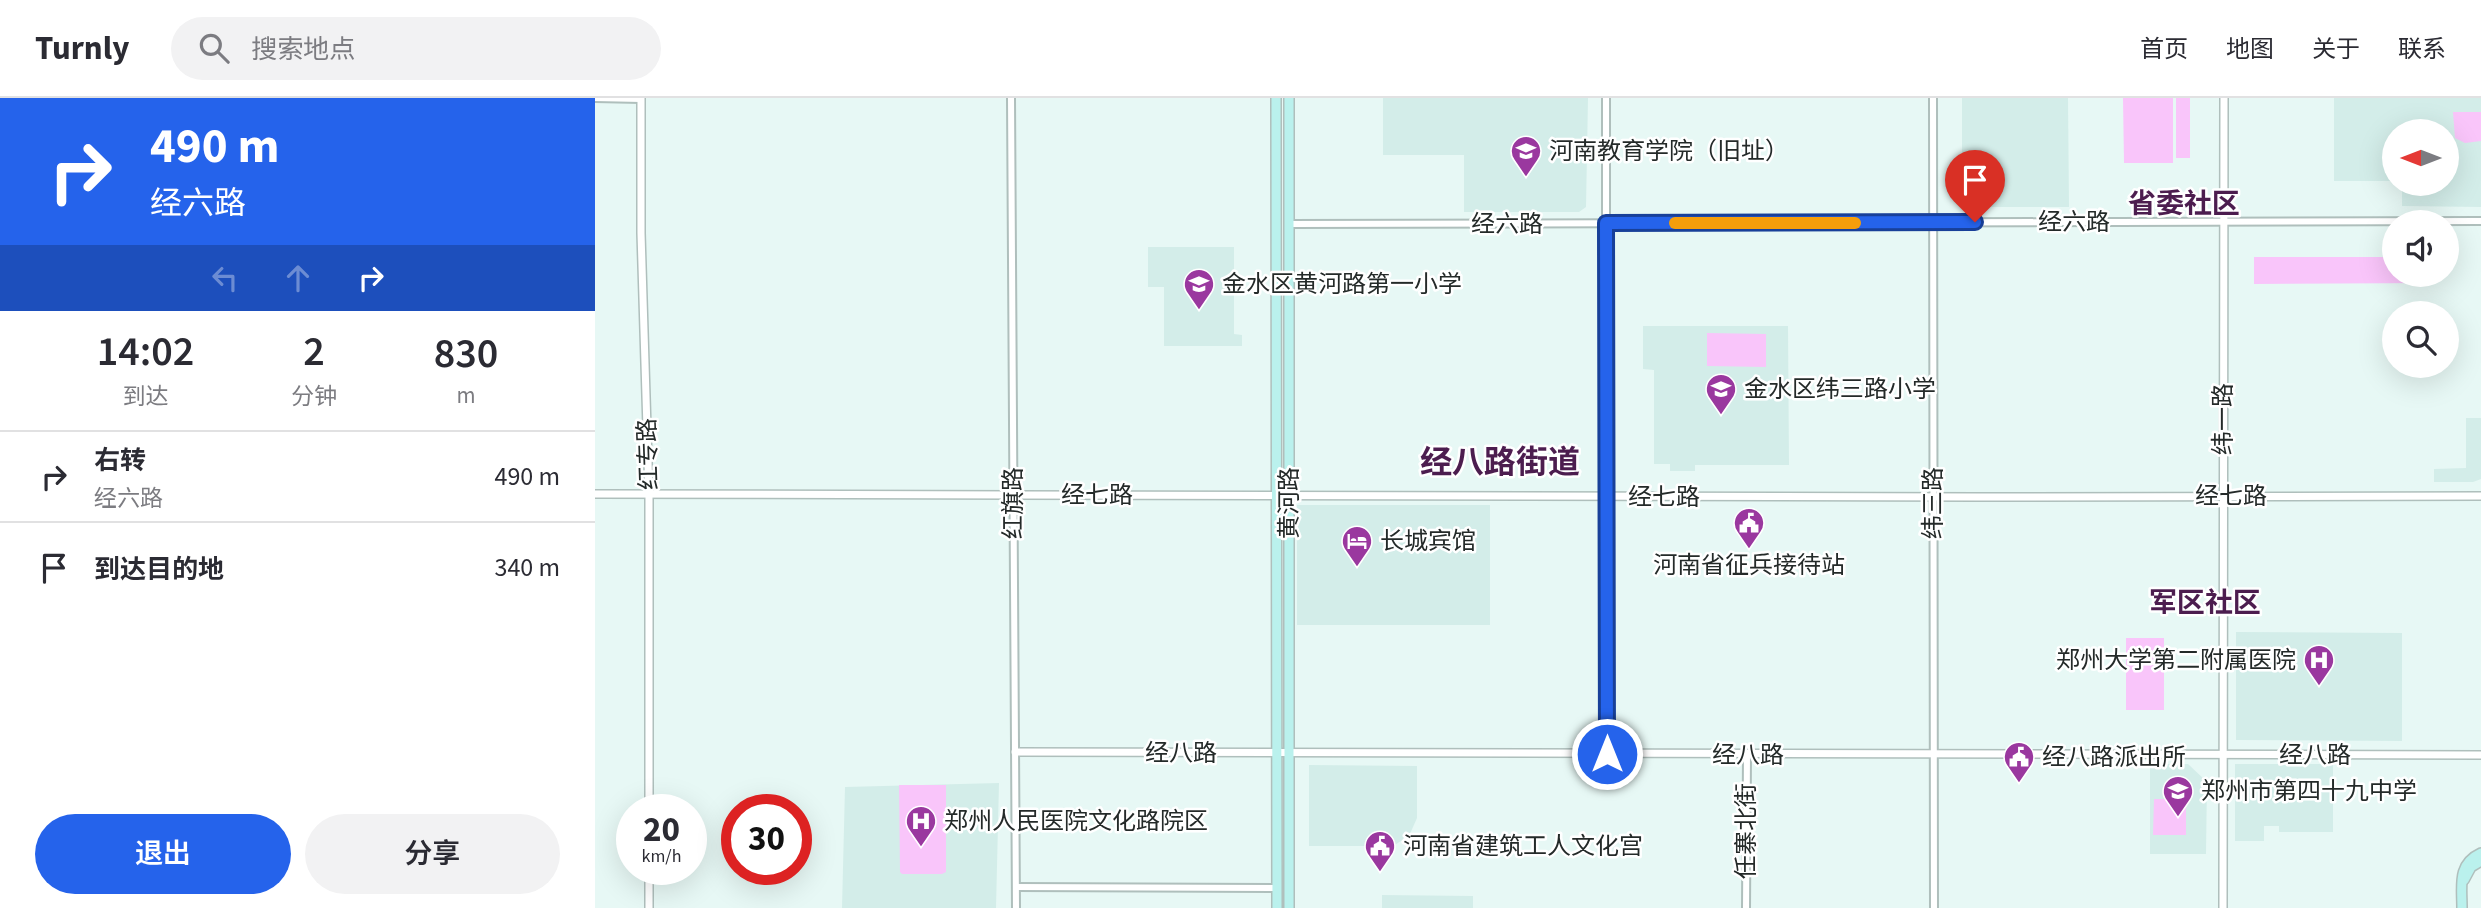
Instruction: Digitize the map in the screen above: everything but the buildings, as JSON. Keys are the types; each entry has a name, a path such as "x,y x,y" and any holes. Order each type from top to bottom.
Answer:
{"main road":[{"name":"黄河路","path":"1276,98 1277,908"},
{"name":"黄河路","path":"1289,98 1289,908"},
{"path":"2462,908 2461,876 2464,866 2481,853"},
{"path":"2462,895 2465,877 2471,867 2481,861"}],"street":[{"path":"595,99 641,98"},
{"name":"红专路","path":"641,98 641,233 649,494 649,794"},
{"name":"红旗路","path":"1011,98 1016,908"},
{"path":"1605,98 1607,754"},
{"name":"纬三路","path":"1933,98 1934,908"},
{"name":"纬一路","path":"2223,908 2224,98"},
{"name":"经六路","path":"1289,224 2481,221"},
{"name":"经七路","path":"595,494 2481,496"},
{"name":"经八路","path":"1015,752 2481,755"},
{"name":"任寨北街","path":"1746,908 1747,755"},
{"path":"649,885 649,908"},
{"path":"1016,887 1277,888"}],"shaded area":[{"name":"河南教育学院（旧址）","path":"1383,98 1588,98 1586,207 1579,212 1464,212 1464,155 1383,155"},
{"path":"1962,98 2068,98 2069,207 1962,207"},
{"path":"2123,98 2173,98 2173,163 2124,163"},
{"path":"2176,98 2190,98 2190,158 2176,158"},
{"path":"2334,98 2481,98 2481,207 2402,206 2402,196 2459,196 2459,119 2382,119 2382,181 2334,181"},
{"path":"2453,112 2481,112 2481,141 2465,143 2459,140 2459,119 2454,119"},
{"name":"金水区黄河路第一小学","path":"1148,247 1234,247 1234,334 1242,335 1242,346 1164,346 1164,287 1148,287"},
{"path":"2254,257 2382,257 2382,283 2254,284"},
{"name":"金水区纬三路小学","path":"1643,326 1788,326 1789,465 1695,465 1695,471 1670,471 1670,464 1654,464 1654,370 1643,369"},
{"path":"1707,333 1766,334 1766,367 1707,366"},
{"path":"2466,418 2481,418 2481,479 2473,482 2434,482 2434,469 2466,468"},
{"name":"长城宾馆","path":"1297,505 1490,505 1490,625 1297,625"},
{"name":"郑州大学第二附属医院","path":"2236,632 2402,633 2402,741 2236,740"},
{"path":"2126,638 2164,638 2164,710 2126,710"},
{"name":"郑州市第四十九中学","path":"2150,764 2188,764 2207,782 2206,854 2150,854"},
{"path":"2235,764 2333,764 2333,832 2279,832 2279,826 2264,826 2264,841 2235,841"},
{"path":"1309,765 1417,766 1417,818 1409,836 1393,846 1309,846"},
{"name":"郑州人民医院文化路院区","path":"999,783 996,908 842,908 845,787"},
{"path":"899,785 946,785 946,872 900,872"},
{"path":"2154,799 2186,799 2186,835 2153,835"},
{"path":"1382,895 1473,896 1473,908 1382,908"}],"slow traffic":[{"path":"1675,223 1855,223"}],"place":[{"name":"河南教育学院（旧址）","path":"1526,178"},
{"name":"金水区黄河路第一小学","path":"1199,311"},
{"name":"金水区纬三路小学","path":"1721,416"},
{"name":"河南省征兵接待站","path":"1749,550"},
{"name":"长城宾馆","path":"1357,568"},
{"name":"郑州大学第二附属医院","path":"2319,687"},
{"name":"经八路派出所","path":"2019,784"},
{"name":"郑州市第四十九中学","path":"2178,818"},
{"name":"郑州人民医院文化路院区","path":"921,848"},
{"name":"河南省建筑工人文化宫","path":"1380,873"}],"district":[{"name":"省委社区","path":"2184,203"},
{"name":"经八路街道","path":"1500,462"},
{"name":"军区社区","path":"2205,602"}],"route":[{"path":"1607,754 1606,223 1975,222"}]}
